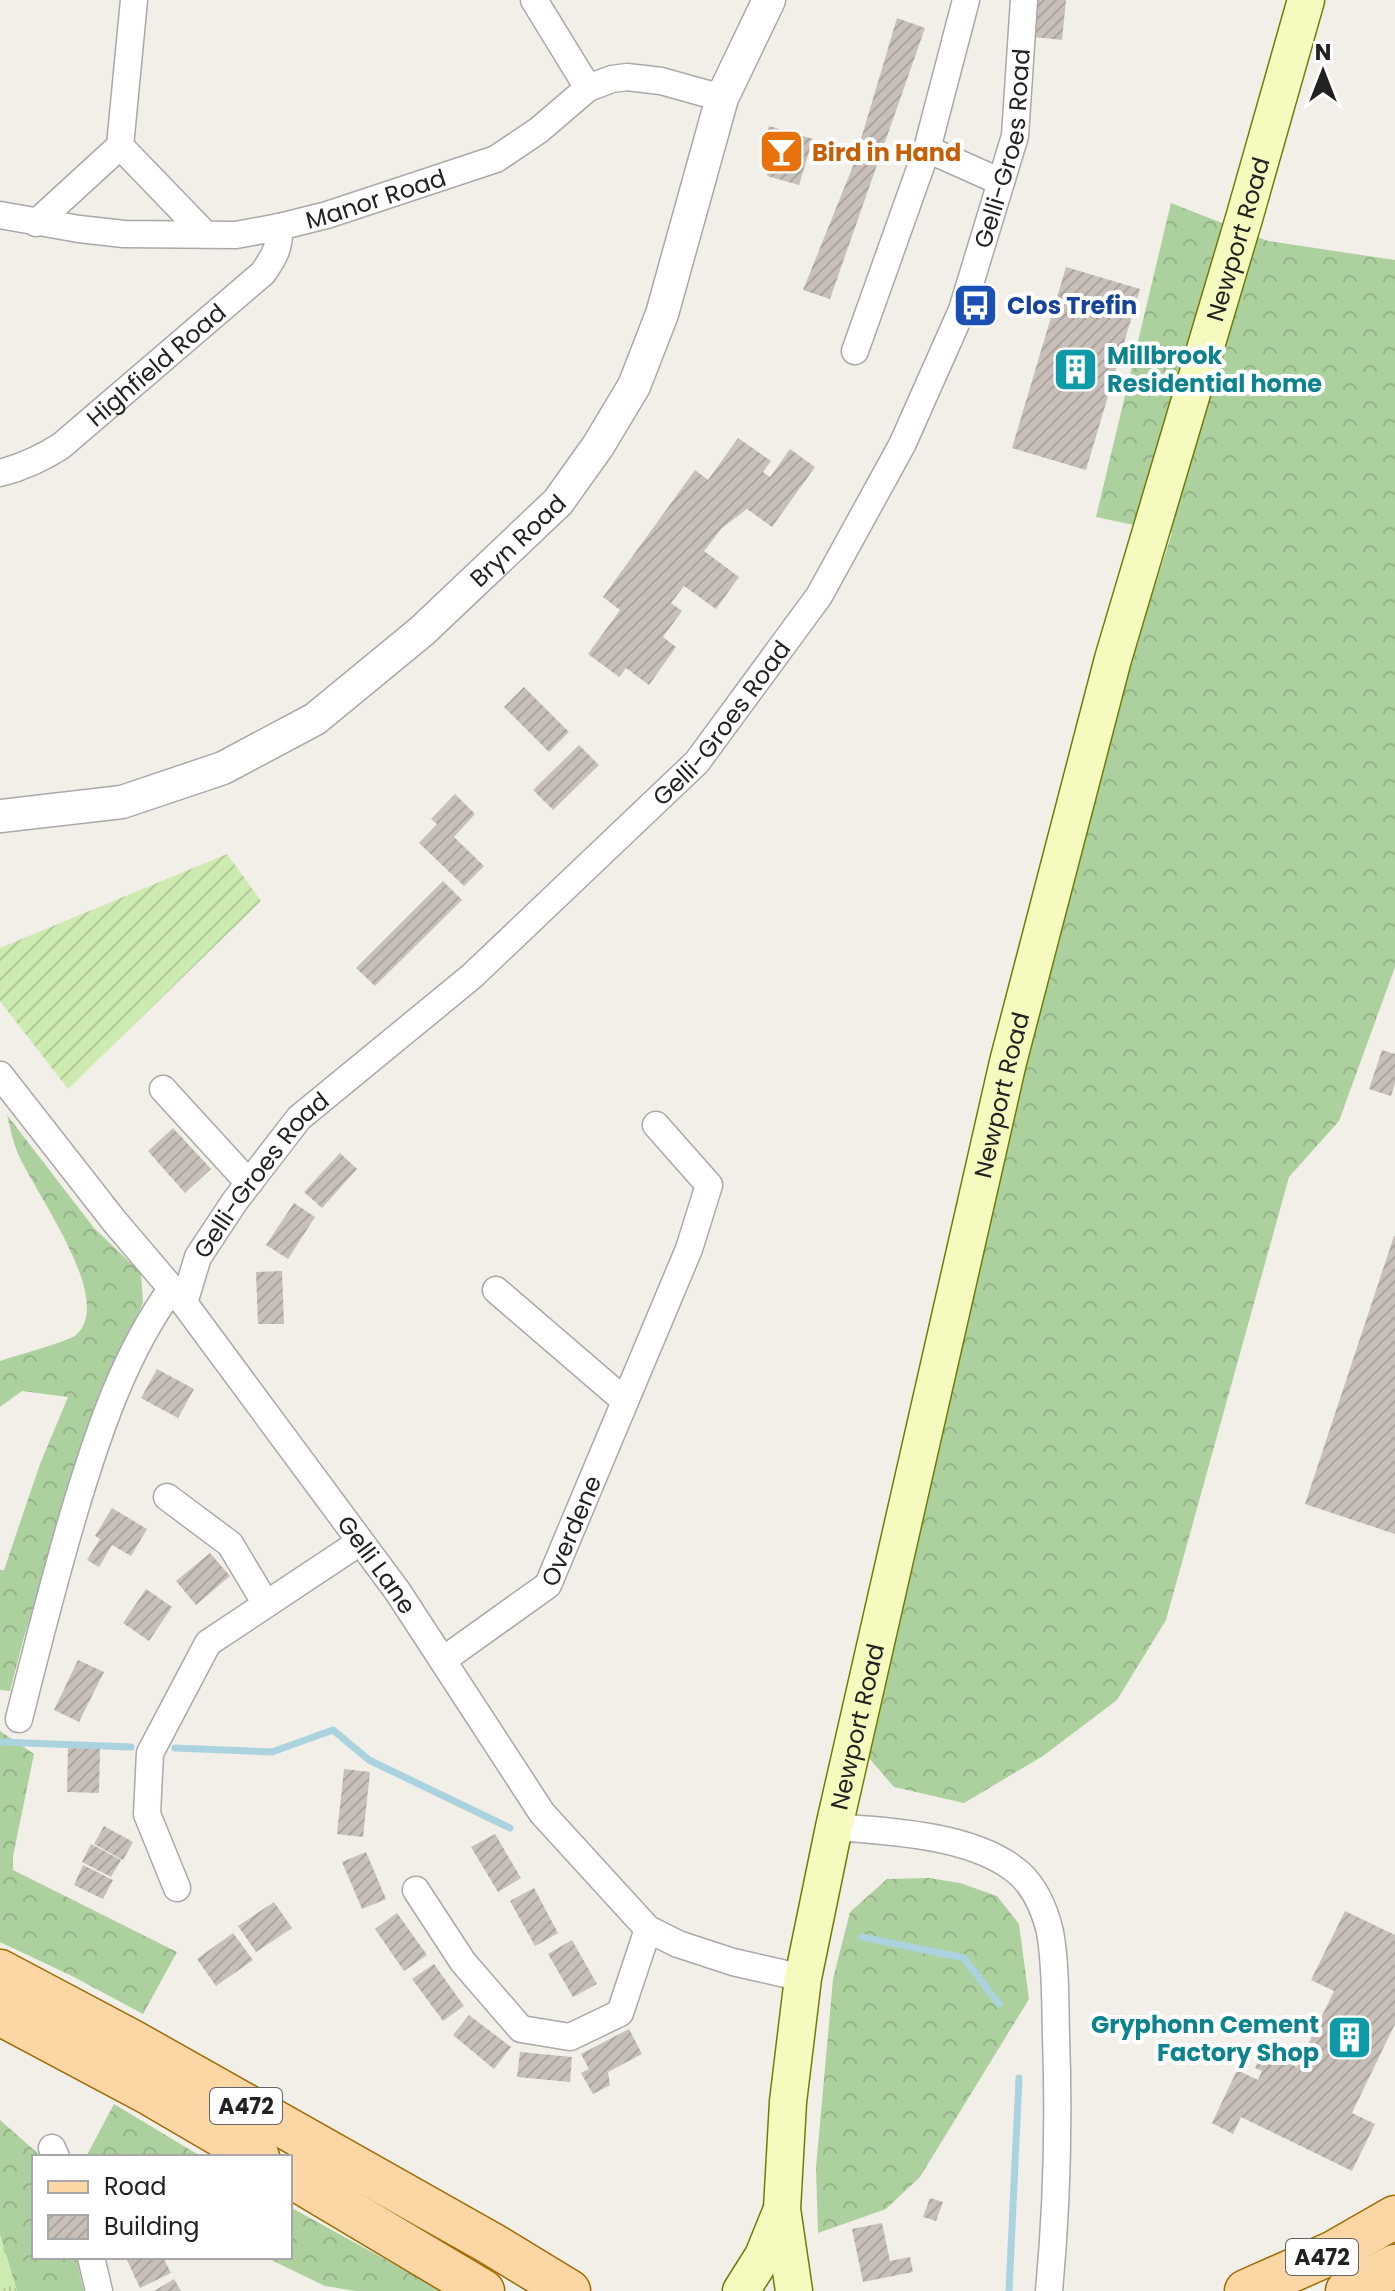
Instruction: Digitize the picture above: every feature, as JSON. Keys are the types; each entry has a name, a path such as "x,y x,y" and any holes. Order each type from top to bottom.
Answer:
{"main road":[{"name":"Newport Road","path":"794,2291 782,2209 788,2102 803,1978 834,1827 1008,1062 1113,659 1306,0"},
{"name":"A472","path":"0,1971 490,2243 569,2291"},
{"name":"A472","path":"0,2014 152,2095 255,2155"},
{"path":"292,2177 483,2291"},
{"name":"Newport Road","path":"741,2291 763,2256 782,2209"},
{"name":"A472","path":"1246,2291 1334,2252 1395,2217"},
{"name":"A472","path":"1347,2291 1395,2266"}],"street":[{"path":"36,223 120,146 134,0"},
{"path":"534,0 588,88"},
{"name":"Bryn Road","path":"0,816 122,802 223,768 315,719 422,631 558,502 598,446 634,386 662,314 722,98 769,0"},
{"path":"855,351 927,149 966,0"},
{"name":"Gelli-Groes Road","path":"19,1719 54,1580 114,1395 140,1337 178,1296 198,1257 249,1183 299,1118 472,976 697,762 819,596 902,445 962,310 1015,136 1024,0"},
{"name":"Manor Road","path":"0,215 36,223 124,234 236,235 356,206 496,159 539,130 588,88 612,79 627,77 661,81 722,98"},
{"path":"120,146 205,234"},
{"path":"927,149 1001,182"},
{"name":"Highfield Road","path":"0,473 22,467 61,446 263,273 280,243 279,227"},
{"name":"Gelli Lane","path":"0,1075 115,1222 178,1296 398,1592 542,1813 648,1929 678,1944 733,1962 803,1978"},
{"path":"163,1089 249,1183"},
{"name":"Overdene","path":"443,1660 548,1585 689,1249 709,1185 656,1125"},
{"path":"496,1290 625,1401"},
{"path":"167,1497 230,1544 266,1604"},
{"path":"177,1888 147,1814 150,1753 208,1643 360,1542"},
{"path":"834,1827 904,1834 978,1849 1020,1874 1032,1887 1042,1907 1052,1945 1058,2098 1057,2185 1049,2291"},
{"path":"416,1890 463,1962 521,2029 570,2037 620,2013 648,1929"},
{"path":"91,2259 99,2291"}],"green space":[{"path":"1171,203 1268,241 1395,260 1395,967 1339,1121 1289,1177 1166,1620 1117,1700 1043,1756 964,1803 894,1787 868,1757 964,1305 1096,768 1172,533 1096,517"},
{"path":"227,854 261,901 68,1089 0,1001 0,948"},
{"path":"7,1115 94,1228 141,1273 143,1303 109,1378 24,1637 10,1691 0,1690 0,1570 4,1570 40,1464 68,1397 22,1391 0,1407 0,1361 76,1335 86,1319 86,1297 67,1244 17,1151"},
{"path":"0,1731 34,1754 13,1856 13,1870 177,1952 143,2014 0,1942"},
{"path":"929,1878 960,1883 997,1896 1019,1924 1029,1999 920,2177 886,2209 818,2233 816,2168 833,1979 850,1912 887,1879"},
{"path":"114,2104 199,2155 87,2155"},
{"path":"0,2120 40,2155 32,2155 32,2259 76,2259 84,2291 17,2291 0,2234"},
{"path":"292,2208 441,2291 356,2291 325,2286 269,2259 292,2259"},
{"path":"0,2234 17,2291 0,2291"}],"building":[{"path":"1036,0 1066,0 1062,40 1033,37"},
{"path":"897,18 925,28 830,299 803,290 853,166"},
{"path":"769,126 813,139 799,185 767,176 773,155 761,151"},
{"name":"Millbrook Residential home","path":"1066,267 1140,289 1086,470 1012,448"},
{"path":"738,438 771,461 763,472 770,477 790,449 815,467 772,527 747,509 722,528 704,551 739,577 716,609 684,586 671,603 682,611 663,637 676,647 649,685 626,668 619,677 588,654 620,610 603,597 695,470 708,480"},
{"path":"524,687 569,732 549,752 504,707"},
{"path":"579,745 599,765 553,810 533,790"},
{"path":"455,794 475,814 454,837 484,866 464,886 419,843 437,824 431,819"},
{"path":"443,881 462,900 375,986 356,968"},
{"path":"1382,1050 1395,1054 1395,1083 1391,1096 1369,1089"},
{"path":"173,1128 211,1169 185,1193 148,1151"},
{"path":"340,1153 357,1169 322,1208 304,1192"},
{"path":"294,1203 315,1217 288,1259 266,1245"},
{"path":"1395,1236 1395,1534 1305,1504"},
{"path":"282,1271 284,1324 258,1324 256,1272"},
{"path":"157,1369 194,1389 178,1418 141,1398"},
{"path":"112,1508 147,1529 131,1556 112,1545 99,1567 87,1560 100,1539 95,1536"},
{"path":"210,1553 230,1576 196,1605 176,1581"},
{"path":"146,1589 172,1607 149,1641 123,1623"},
{"path":"78,1660 104,1672 79,1722 54,1710"},
{"path":"68,1748 100,1749 99,1793 67,1792"},
{"path":"344,1769 370,1772 363,1837 337,1834"},
{"path":"104,1826 133,1842 123,1860 94,1844"},
{"path":"495,1834 521,1878 498,1892 471,1847"},
{"path":"91,1844 121,1860 111,1877 82,1862"},
{"path":"366,1852 386,1899 362,1909 342,1862"},
{"path":"83,1865 113,1880 103,1899 74,1885"},
{"path":"534,1888 558,1933 535,1946 510,1901"},
{"path":"274,1902 292,1928 256,1952 238,1926"},
{"name":"Gryphonn Cement Factory Shop","path":"1345,1911 1395,1935 1395,2024 1352,2113 1375,2124 1352,2171 1241,2117 1233,2134 1212,2123 1237,2070 1258,2080 1262,2071 1255,2068 1263,2051 1297,2067 1334,1991 1311,1980"},
{"path":"397,1913 427,1955 404,1971 375,1929"},
{"path":"233,1933 253,1960 216,1986 197,1959"},
{"path":"572,1940 597,1984 573,1997 548,1954"},
{"path":"434,1964 464,2006 443,2021 412,1979"},
{"path":"469,2015 511,2047 494,2069 453,2035"},
{"path":"629,2029 642,2054 608,2072 610,2085 593,2094 581,2073 589,2069 581,2054"},
{"path":"520,2052 572,2057 570,2082 517,2077"},
{"path":"930,2198 943,2202 936,2221 923,2217"},
{"path":"882,2223 890,2261 910,2257 913,2272 863,2282 852,2229"},
{"path":"164,2259 171,2273 140,2288 127,2260"},
{"path":"174,2279 181,2291 154,2291"}],"waterway":[{"path":"175,1748 272,1752 333,1730 369,1760 510,1828"},
{"path":"0,1742 131,1747"},
{"path":"862,1937 964,1958 999,2004"},
{"path":"1009,2291 1019,2078"}],"place":[{"name":"Bird in Hand","path":"781,152"},
{"name":"Clos Trefin","path":"976,305"},
{"name":"Millbrook Residential home","path":"1076,369"},
{"name":"Gryphonn Cement Factory Shop","path":"1350,2038"}]}
